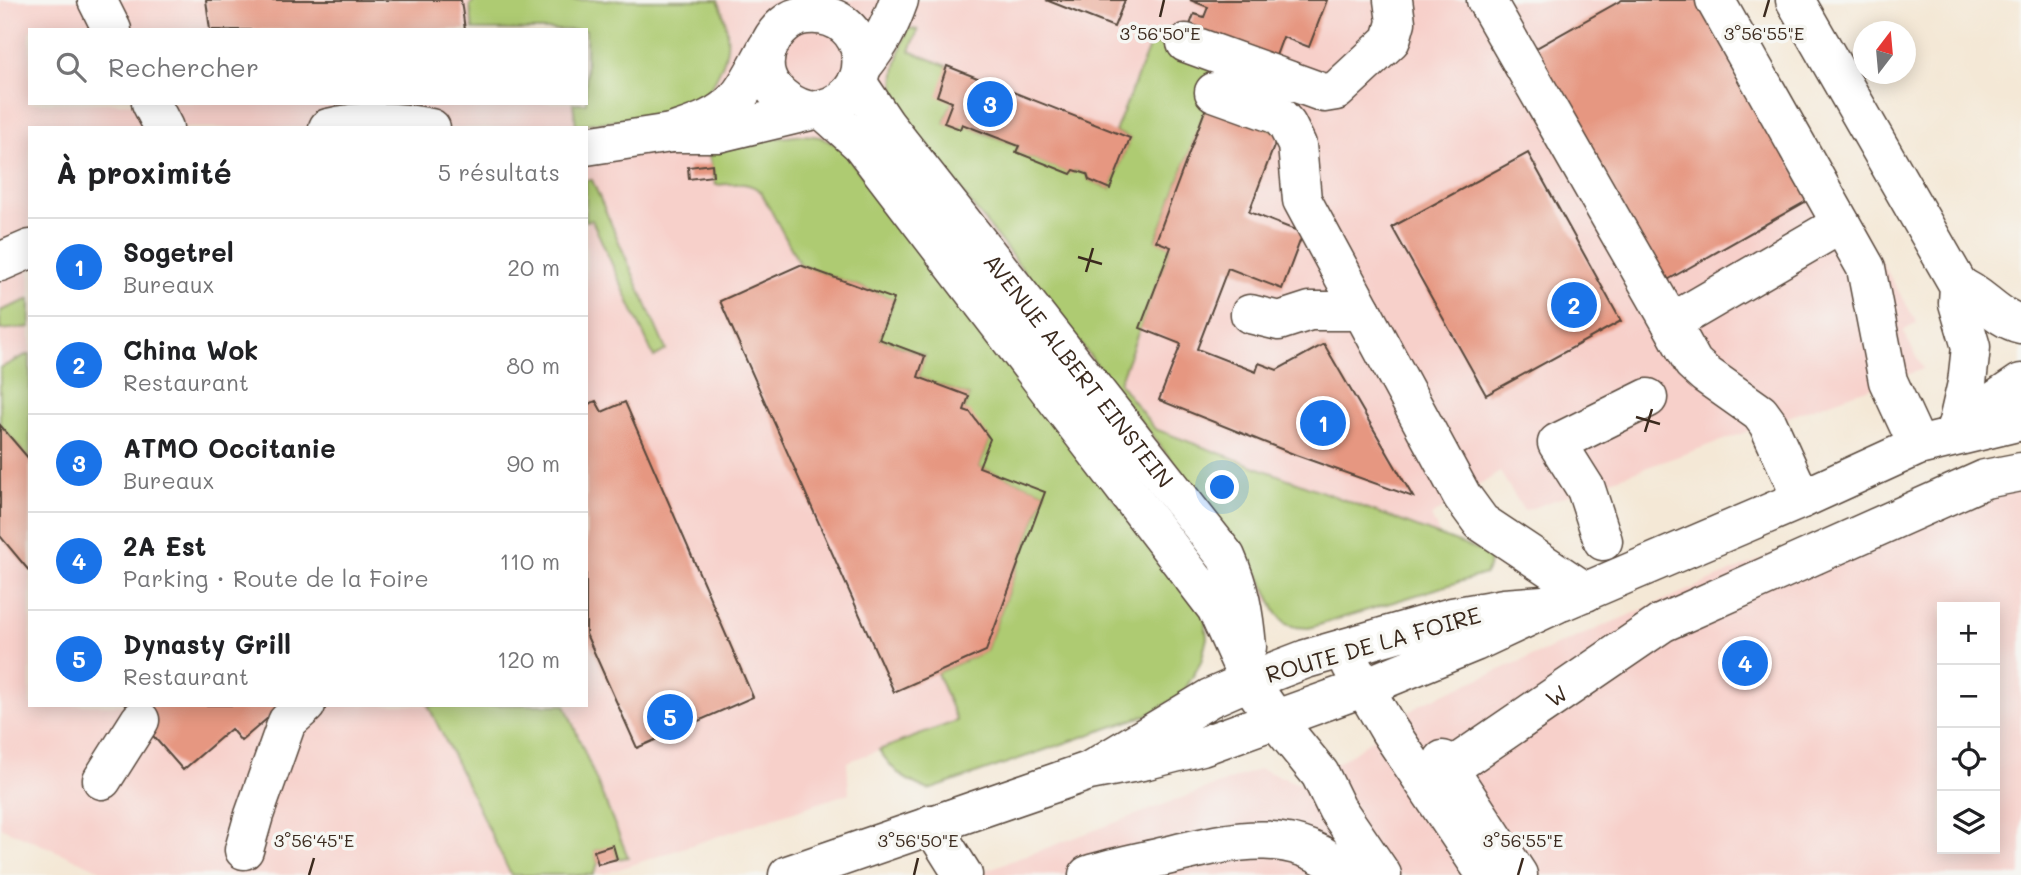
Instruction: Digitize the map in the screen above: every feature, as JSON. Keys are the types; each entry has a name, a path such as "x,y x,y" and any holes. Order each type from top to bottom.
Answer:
{"street":[{"path":"97,0 112,28"},
{"path":"588,146 671,133 718,133 837,104 849,95 889,30 899,0"},
{"path":"1185,43 1324,93 1336,91 1391,40 1396,22 1393,0"},
{"path":"1486,0 1693,363 1760,413 1768,424 1802,499"},
{"path":"1715,0 1866,268 1888,381 1936,438 1967,383 1971,346 1958,303 1959,286 1795,0"},
{"path":"671,133 704,122 721,113 737,99 774,33 786,22 800,16 832,7 830,17 844,24 855,36 861,51 860,75"},
{"path":"767,48 766,72 776,93 797,108 817,110"},
{"name":"AVENUE ALBERT EINSTEIN","path":"860,75 894,136 1226,557 1237,581 1244,612 1249,681"},
{"path":"1214,92 1278,116 1287,125 1297,145 1302,200 1462,496 1482,522 1571,598"},
{"path":"152,105 163,126"},
{"name":"AVENUE ALBERT EINSTEIN","path":"817,110 861,144 1204,591 1216,608 1249,681 1276,720 1321,774 1337,809 1382,875"},
{"path":"336,126 376,122 413,126"},
{"path":"1671,323 1841,224"},
{"path":"0,262 28,249"},
{"path":"1959,286 1972,291 2008,321 2021,324"},
{"path":"1250,314 1279,321 1310,312 1362,311"},
{"name":"ROUTE DE LA FOIRE","path":"788,875 1089,771 1202,746 1365,687 1475,642 1936,438 2021,383"},
{"path":"1603,541 1586,489 1557,443 1648,398"},
{"name":"ROUTE DE LA FOIRE","path":"1936,438 2021,421"},
{"name":"W","path":"1449,769 1662,623 1985,479 2021,472"},
{"name":"ROUTE DE LA FOIRE","path":"1089,771 1210,698 1249,681 1328,653 1452,617 1571,598"},
{"path":"1328,653 1348,660 1389,730 1486,875"},
{"path":"244,850 287,722 304,707"},
{"path":"102,780 140,720"},
{"path":"1410,760 1425,754 1436,754 1442,759 1518,875"},
{"path":"1293,844 1337,809"},
{"path":"930,824 963,875"},
{"path":"1088,875 1251,839 1293,844 1318,853 1337,864 1348,875"}],"shaded area":[{"path":"0,0 1728,0 1917,323 1903,331 1923,369 1524,511 1500,472 1431,516 1440,536 847,762 849,793 607,873 112,875 0,827"},
{"path":"2021,460 2021,875 973,875 1260,769 1302,785 1353,753 1422,703 1952,478"}],"green space":[{"path":"475,0 718,0 724,15 727,48 712,86 695,101 663,113 576,125 573,105 588,105 588,28 473,28 470,5"},
{"path":"908,28 918,30 910,51 947,66 952,102 944,123 960,129 962,124 1018,146 1016,152 1071,173 1074,170 1087,174 1089,180 1110,189 1130,138 1115,132 1151,42 1272,91 1298,109 1308,121 1279,133 1207,106 1156,240 1171,247 1119,383 1155,429 1486,553 1490,558 1485,574 1309,628 1286,624 1276,612 1258,573 1238,546 899,111 895,78"},
{"path":"804,135 820,137 839,146 1205,616 1207,638 1201,662 1183,693 1152,713 929,790 900,775 879,750 957,721 937,673 986,651 1045,492 979,467 990,439 964,410 969,396 918,377 925,355 879,339 894,299 800,265 761,192 746,184 716,185 707,146"},
{"path":"588,180 592,180 666,350 654,357 592,220 588,221"},
{"path":"28,300 28,327 0,330 0,311"},
{"path":"28,355 28,458 0,425 0,368"},
{"path":"429,707 566,707 628,857 617,859 613,846 595,851 598,864 593,875 511,875"}],"building":[{"path":"206,0 461,0 465,28 210,28"},
{"path":"1046,0 1125,0 1114,27"},
{"path":"1190,0 1327,0 1309,47 1283,37 1274,61 1189,28 1194,14 1204,17 1208,7"},
{"path":"1622,0 1698,0 1810,199 1664,282 1533,50"},
{"path":"947,66 1130,138 1110,189 1089,180 1087,174 1074,170 1071,174 1016,152 1019,146 962,124 960,129 944,123 952,102 937,96"},
{"path":"1207,105 1279,133 1249,212 1303,233 1282,289 1228,268 1197,349 1256,372 1259,363 1277,370 1324,344 1413,497 1296,455 1159,400 1181,344 1140,328 1171,247 1156,241"},
{"path":"1528,153 1621,321 1486,395 1392,227"},
{"path":"712,164 713,176 689,179 688,167"},
{"path":"800,265 894,299 879,339 925,356 918,377 969,396 964,410 970,412 990,439 979,467 1045,492 986,651 894,692 720,301"},
{"path":"596,401 602,412 625,402 753,697 637,748 588,638 588,404"},
{"path":"0,425 28,458 28,570 0,536"},
{"path":"128,707 281,707 241,741 231,729 183,770"},
{"path":"613,845 617,859 598,864 594,851"}],"place":[{"name":"ATMO Occitanie","path":"990,104"},
{"name":"China Wok","path":"1574,305"},
{"name":"Sogetrel","path":"1323,423"},
{"name":"2A Est","path":"1745,663"},
{"name":"Dynasty Grill","path":"670,717"}]}
